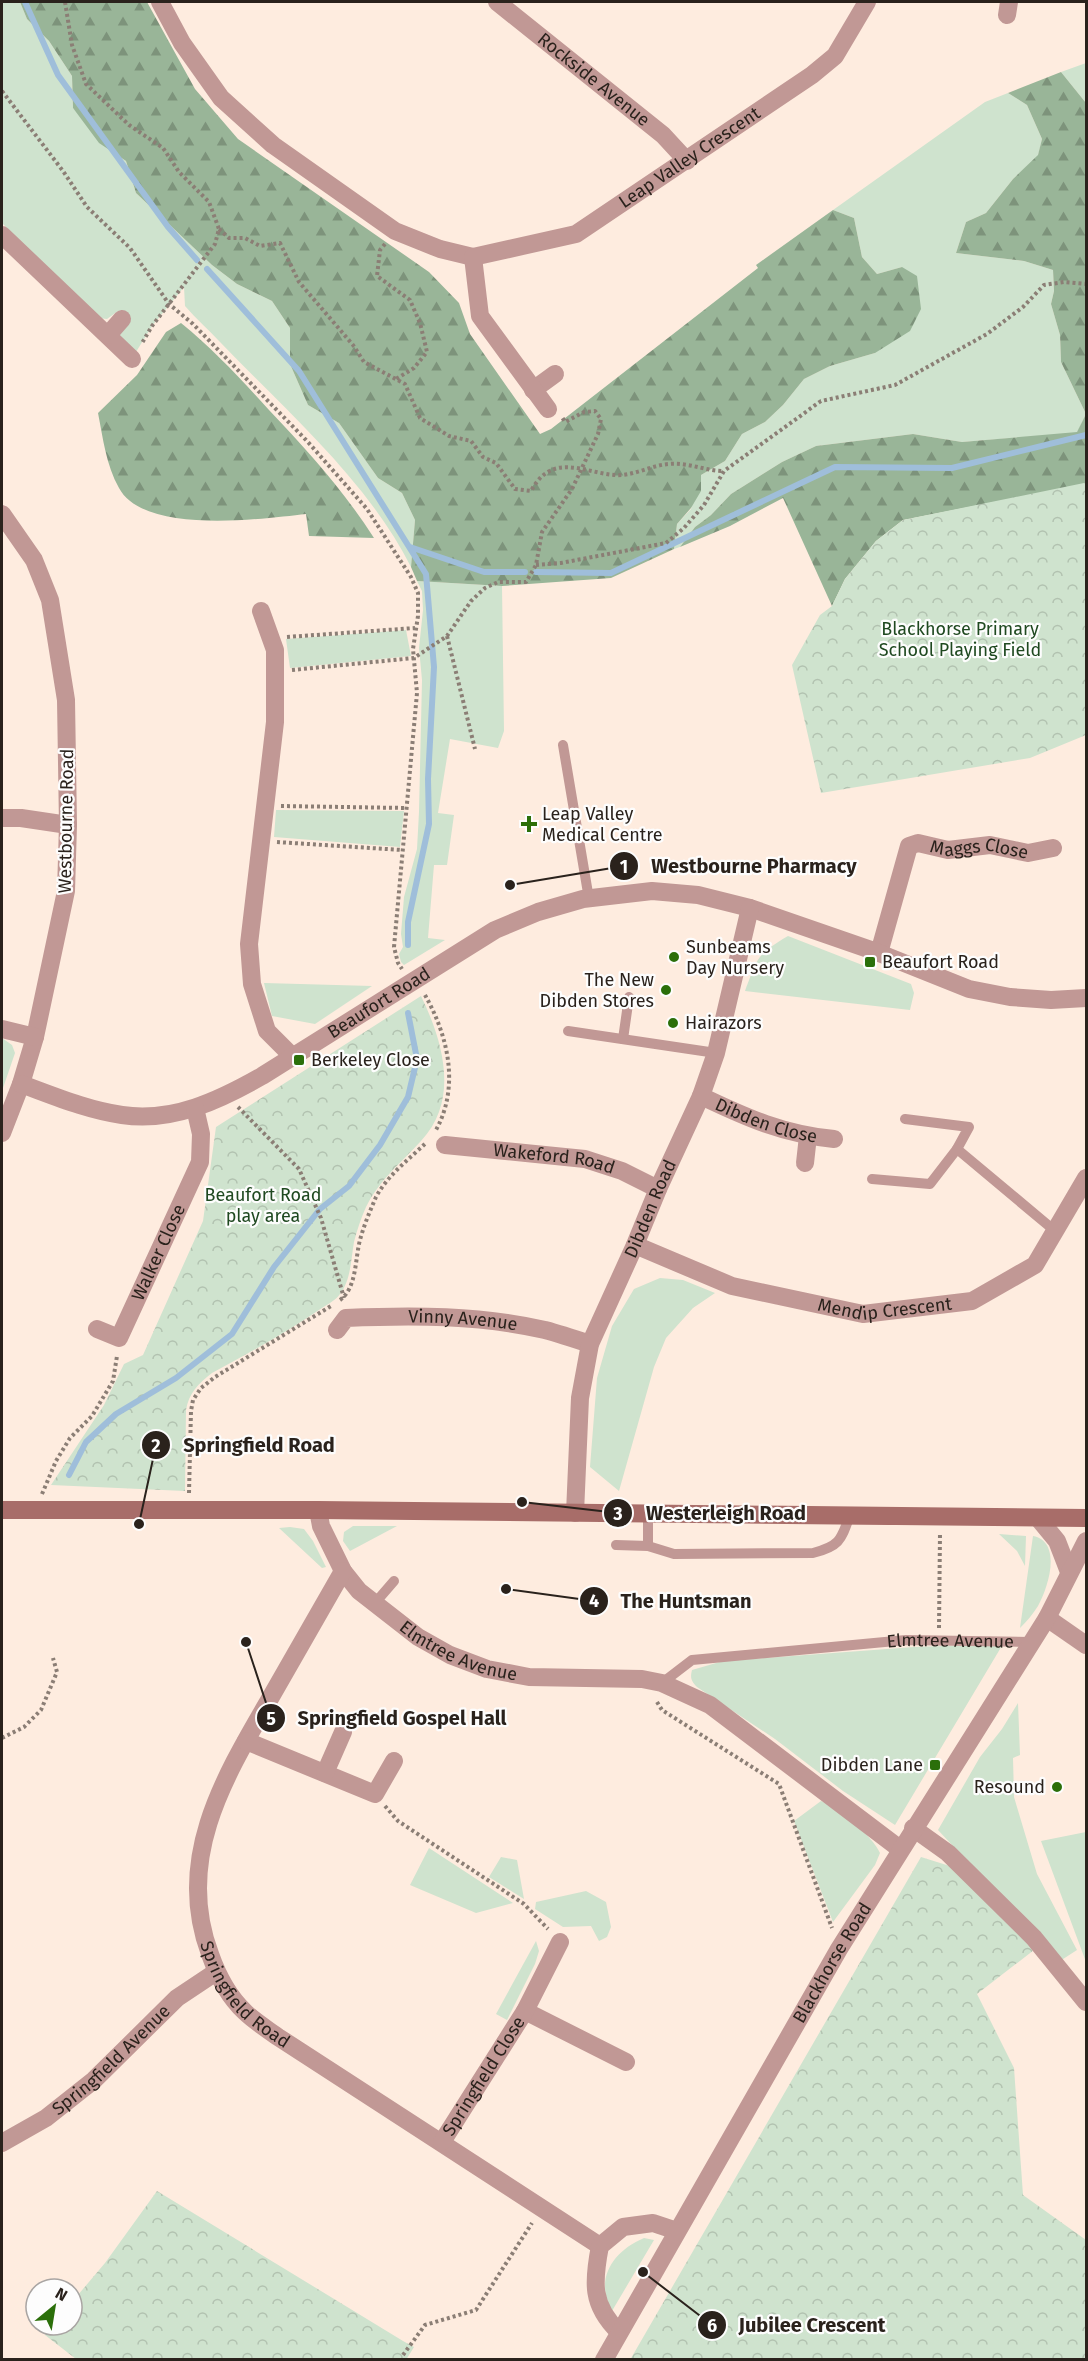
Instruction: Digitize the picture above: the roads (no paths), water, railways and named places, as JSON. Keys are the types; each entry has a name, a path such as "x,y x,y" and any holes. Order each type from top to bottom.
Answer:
{"street":[{"name":"Leap Valley Crescent","path":"160,2 182,43 221,98 273,145 395,231 440,249 473,256 576,234 812,75 835,56 867,2"},
{"name":"Rockside Avenue","path":"509,5 663,135 687,161"},
{"path":"2,235 132,359"},
{"path":"473,256 480,316 548,409"},
{"path":"108,335 122,319"},
{"path":"533,390 555,374"},
{"name":"Westbourne Road","path":"2,1133 21,1084 35,1037 66,891 68,825 66,700 60,650 50,600 34,560 5,525"},
{"path":"261,611 272,638 276,672 275,722 249,944 252,984 267,1031 292,1056"},
{"path":"2,818 21,818 68,825"},
{"name":"Maggs Close","path":"879,953 909,846 918,843 948,850 990,845 1028,852 1053,848"},
{"name":"Beaufort Road","path":"21,1084 93,1109 125,1116 163,1115 195,1108 227,1096 262,1077 495,930 538,912 589,899 652,891 698,895 750,908 879,953 969,988 1010,998 1051,1000 1086,998"},
{"name":"Dibden Road","path":"575,1513 580,1398 590,1344 701,1096 716,1053 750,908"},
{"path":"2,1029 35,1037"},
{"name":"Dibden Close","path":"701,1096 772,1128 834,1139"},
{"name":"Walker Close","path":"97,1329 119,1338 200,1162 201,1134 195,1108"},
{"path":"805,1163 808,1136"},
{"name":"Wakeford Road","path":"445,1145 585,1159 622,1171 658,1189"},
{"name":"Mendip Crescent","path":"635,1245 732,1286 863,1314 972,1301 1035,1265 1086,1179"},
{"name":"Vinny Avenue","path":"342,1324 388,1316 469,1318 545,1330 590,1344"},
{"path":"2,1510 189,1509 1086,1518"},
{"name":"Elmtree Avenue","path":"318,1510 321,1526 343,1571 359,1591 418,1637 450,1655 487,1662 529,1677 642,1679 662,1683 710,1705 900,1849"},
{"path":"1038,1518 1057,1541 1069,1572"},
{"name":"Blackhorse Road","path":"604,2360 840,1948 913,1828 1047,1618 1086,1541"},
{"name":"Springfield Road","path":"343,1571 225,1781 201,1844 197,1893 201,1931 216,1972 244,2012 278,2037 600,2246"},
{"path":"1047,1618 1086,1645"},
{"path":"325,1773 343,1732"},
{"path":"246,1741 375,1794 394,1761"},
{"path":"913,1828 948,1852 1034,1938 1086,2002"},
{"name":"Springfield Close","path":"442,2142 525,2011 560,1942"},
{"name":"Springfield Avenue","path":"2,2142 46,2118 94,2080 177,1998 216,1972"},
{"name":"Springfield Close","path":"525,2011 626,2062"},
{"path":"619,2332 604,2317 595,2286 600,2246 623,2227 653,2223 677,2231"}],"lane":[{"path":"563,745 589,899"},
{"path":"623,1039 629,997"},
{"path":"568,1031 716,1053"},
{"path":"872,1179 930,1184 957,1149 969,1127 905,1119"},
{"path":"957,1149 1055,1231"},
{"path":"648,1514 648,1546"},
{"path":"616,1545 648,1546 674,1554 813,1553 830,1549 841,1541 850,1515"},
{"path":"375,1603 394,1581"},
{"name":"Elmtree Avenue","path":"662,1683 692,1660 906,1640 1032,1641"}],"waterway":[{"path":"25,2 58,75 168,227 197,260"},
{"path":"207,269 299,371 426,574 434,667 428,779 429,824 408,922 408,945"},
{"path":"536,572 611,573 835,467 952,468 1086,435"},
{"path":"410,547 484,572 525,572"},
{"path":"69,1475 86,1442 116,1414 176,1378 232,1334 274,1267 320,1209 349,1186 380,1145 408,1097 417,1059 408,1013"}],"place":[{"name":"Leap Valley Medical Centre","path":"529,824"},
{"name":"Westbourne Pharmacy","path":"510,885"},
{"name":"Sunbeams Day Nursery","path":"674,957"},
{"name":"Beaufort Road","path":"870,962"},
{"name":"The New Dibden Stores","path":"666,990"},
{"name":"Hairazors","path":"673,1023"},
{"name":"Berkeley Close","path":"299,1060"},
{"name":"Westerleigh Road","path":"522,1502"},
{"name":"Springfield Road","path":"139,1524"},
{"name":"The Huntsman","path":"506,1589"},
{"name":"Springfield Gospel Hall","path":"246,1642"},
{"name":"Dibden Lane","path":"935,1765"},
{"name":"Resound","path":"1057,1787"},
{"name":"Jubilee Crescent","path":"643,2272"}],"park label":[{"name":"Blackhorse Primary School Playing Field","path":"960,639"},
{"name":"Beaufort Road play area","path":"263,1205"}]}
